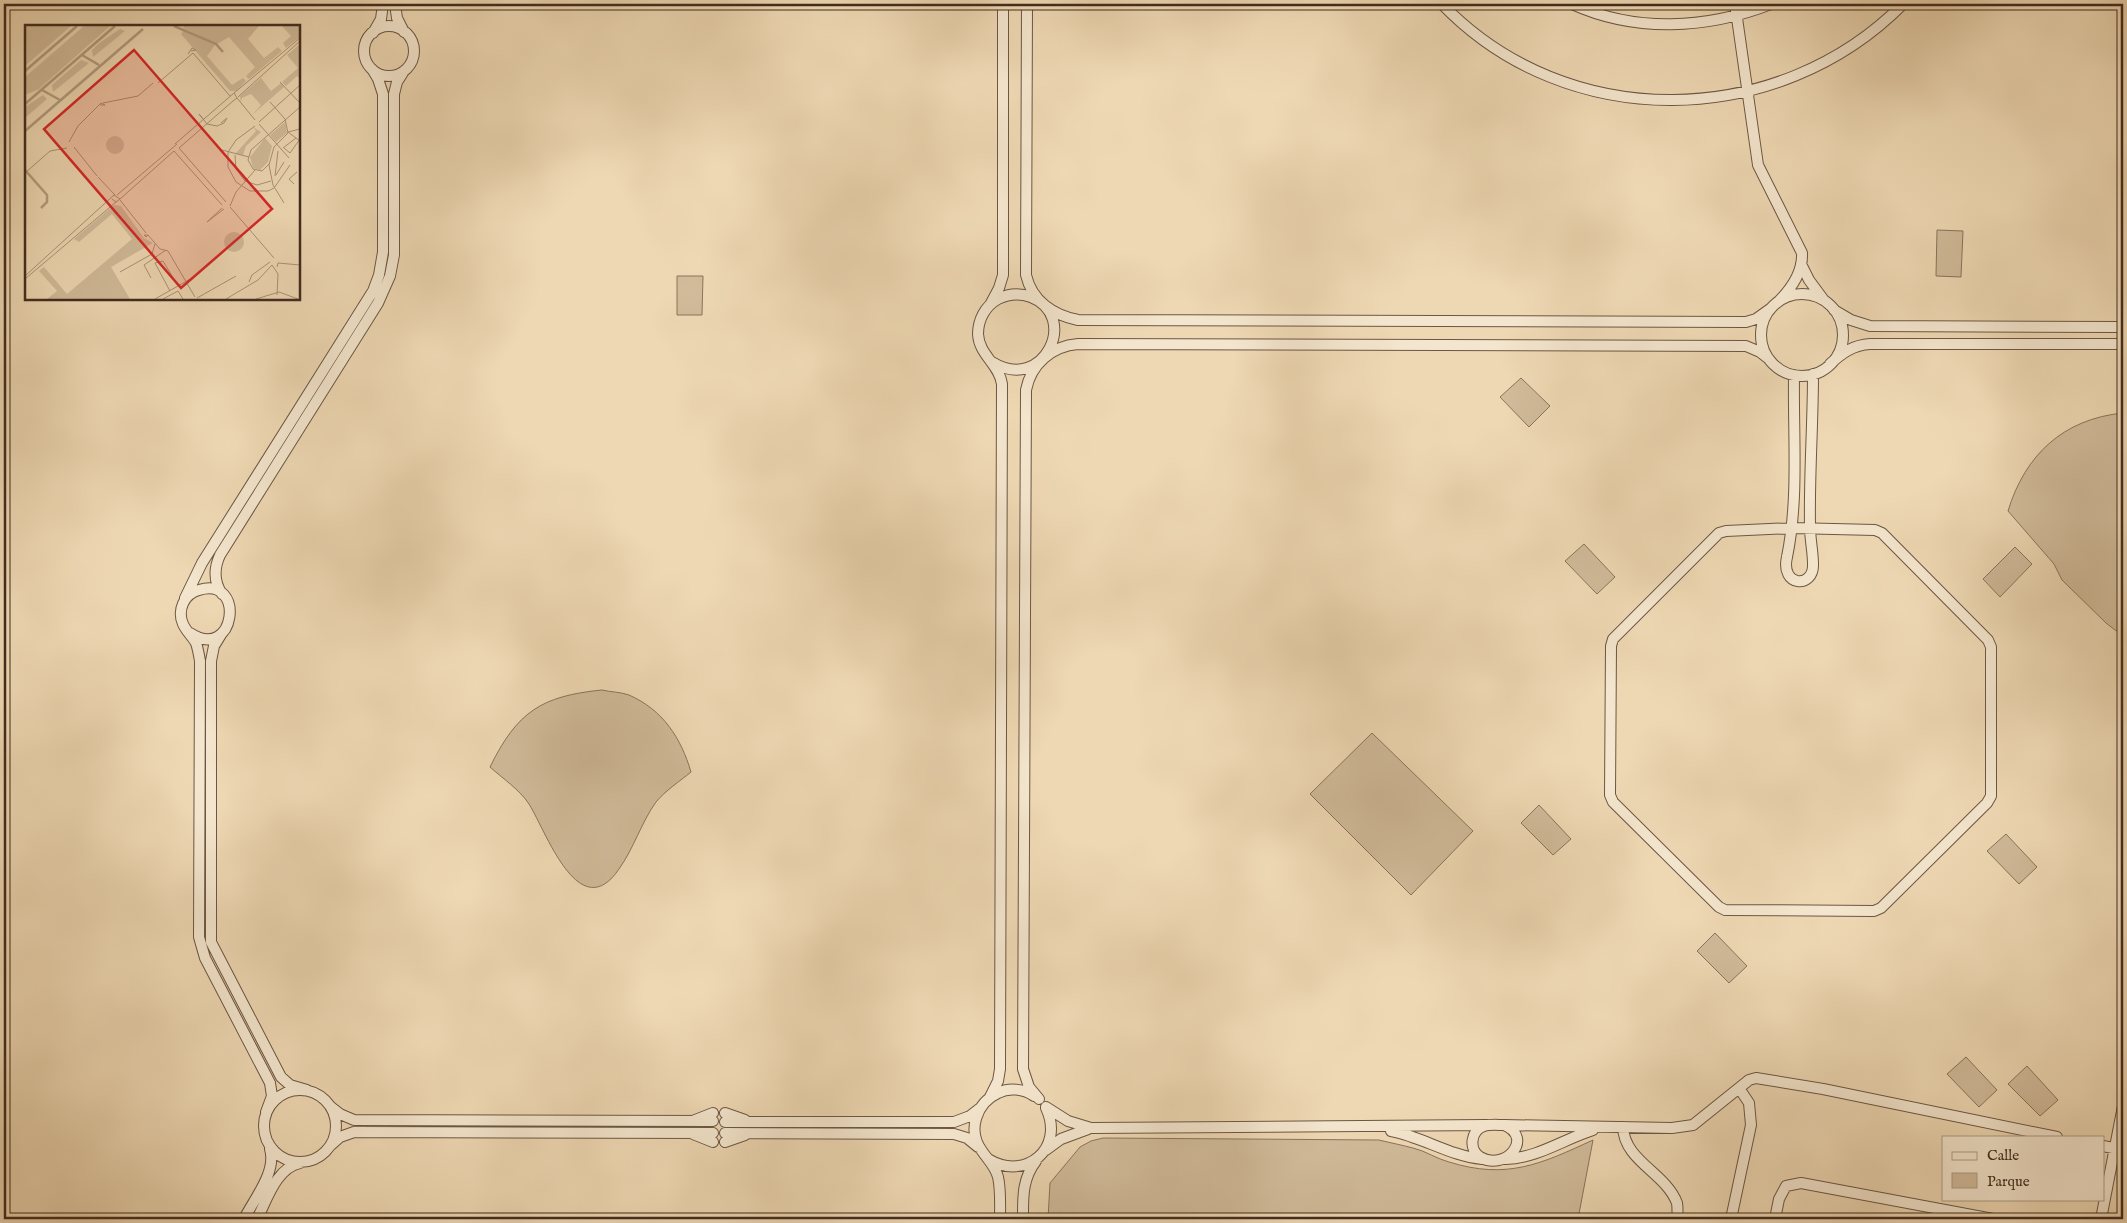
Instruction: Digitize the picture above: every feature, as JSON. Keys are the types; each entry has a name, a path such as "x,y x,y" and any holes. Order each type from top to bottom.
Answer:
{"street":[{"path":"244,1219 270,1170 272,1161 270,1148 263,1130 266,1112 272,1096 270,1083 203,953 199,937 200,661 198,649 181,616 183,604 202,563 373,291 379,275 383,252 383,94 365,52 368,39 381,19 383,4"},
{"path":"396,4 397,18 404,32"},
{"path":"1000,1219 999,1184 996,1171 977,1142 974,1128 977,1113 998,1081 1000,1069 1002,410 1001,379 992,362 985,355 978,336 978,327 986,309 997,294 1002,275 1003,4"},
{"path":"1023,1219 1024,1184 1032,1166 1042,1154 1052,1134 1052,1125 1043,1103 1029,1087 1024,1069 1026,390 1034,370 1043,360 1051,346 1054,332 1053,321 1031,290 1026,275 1027,4"},
{"path":"1442,4 1460,21 1495,48 1534,69 1574,86 1617,96 1661,101 1705,99 1748,92 1789,79 1827,61 1863,39 1903,4"},
{"path":"1572,4 1609,17 1645,23 1700,23 1737,16 1771,4"},
{"path":"986,309 994,301 1013,294 1033,298 1058,314 1078,320 1746,322 1756,319 1770,310 1792,285 1802,264 1802,253 1758,165 1735,4"},
{"path":"372,34 384,27 404,32 410,37 414,51 410,66 404,71 390,76 377,73 372,69"},
{"path":"404,71 394,94 394,255 390,276 378,303 220,555 215,573 217,585 230,606 231,613 228,626 214,646 211,661 210,936 215,952 281,1077 290,1085 316,1093 340,1114 354,1120 690,1122 713,1117"},
{"path":"1802,264 1813,287 1832,307 1839,318 1842,338 1838,352 1830,364"},
{"path":"1778,302 1788,296 1810,295 1820,298 1851,320 1870,326 2123,327"},
{"path":"1769,359 1761,339 1763,324 1770,310"},
{"path":"992,362 1009,370 1027,369 1061,347 1078,344 1746,346 1760,352 1776,366 1794,375 1813,374 1830,364 1846,350 1870,344 2123,344"},
{"path":"1794,375 1792,528 1786,570 1788,576 1793,581 1800,582 1806,580 1813,570 1810,528 1810,468 1813,374"},
{"path":"1794,468 1810,468"},
{"path":"1792,528 1875,530 1882,533 1988,640 1992,647 1991,796 1988,803 1881,908 1874,911 1725,910 1719,907 1612,802 1610,795 1611,646 1613,639 1719,533 1726,531 1792,528"},
{"path":"183,604 191,593 197,590 211,589 223,595"},
{"path":"190,633 207,639 223,632"},
{"path":"199,917 210,918"},
{"path":"725,1117 753,1122 954,1122 970,1116 986,1100 1000,1092 1021,1090 1031,1093 1068,1121 1091,1128 1487,1125 1682,1128 1693,1125 1749,1080 1756,1078 2051,1136"},
{"path":"1731,1219 1751,1125 1749,1103 1739,1088"},
{"path":"266,1112 271,1104 283,1094 297,1090 307,1090"},
{"path":"331,1106 336,1126 331,1145"},
{"path":"2101,1219 2119,1149 2123,1106"},
{"path":"1486,1159 1478,1155 1472,1142 1475,1133 1487,1125"},
{"path":"1504,1125 1514,1133 1517,1142 1515,1151 1504,1159"},
{"path":"1368,1127 1410,1135 1458,1155 1486,1159 1504,1159 1534,1154 1570,1138 1594,1130 1612,1127"},
{"path":"1623,1127 1623,1138 1628,1148 1668,1188 1677,1204 1678,1219"},
{"path":"725,1138 753,1133 954,1134 972,1142 985,1155 1005,1166 1015,1167 1024,1166 1070,1135 1091,1128"},
{"path":"257,1219 280,1176 288,1168 318,1158 340,1137 354,1132 690,1133 713,1137"},
{"path":"2104,1146 2119,1149"},
{"path":"270,1148 284,1159 301,1163"},
{"path":"1775,1219 1781,1193 1786,1186 1801,1183 1993,1219"}],"green space":[{"path":"1937,230 1963,231 1961,277 1936,276"},
{"path":"677,276 703,276 702,315 677,315"},
{"path":"1521,378 1550,406 1529,427 1500,397"},
{"path":"2123,413 2123,634 2106,623 2062,580 2054,564 2008,511 2015,491 2025,473 2049,443 2082,423"},
{"path":"1584,544 1615,577 1597,594 1565,561"},
{"path":"2015,547 2032,564 2000,597 1983,579"},
{"path":"602,690 629,695 641,701 661,717 669,726 682,748 691,772 656,802 619,869 604,884 590,887 577,881 565,868 529,804 516,789 490,767 510,733 533,710 547,702 563,697"},
{"path":"1372,733 1473,831 1411,895 1310,794"},
{"path":"1539,805 1571,839 1553,855 1521,823"},
{"path":"2006,834 2037,867 2019,884 1987,851"},
{"path":"1715,933 1747,966 1729,983 1697,951"},
{"path":"1966,1057 1997,1090 1979,1107 1947,1074"},
{"path":"2027,1066 2058,1100 2040,1116 2008,1084"},
{"path":"1103,1138 1379,1140 1418,1149 1449,1162 1489,1170 1523,1167 1557,1156 1593,1140 1578,1219 1048,1219 1050,1183 1080,1147 1091,1141"}]}
